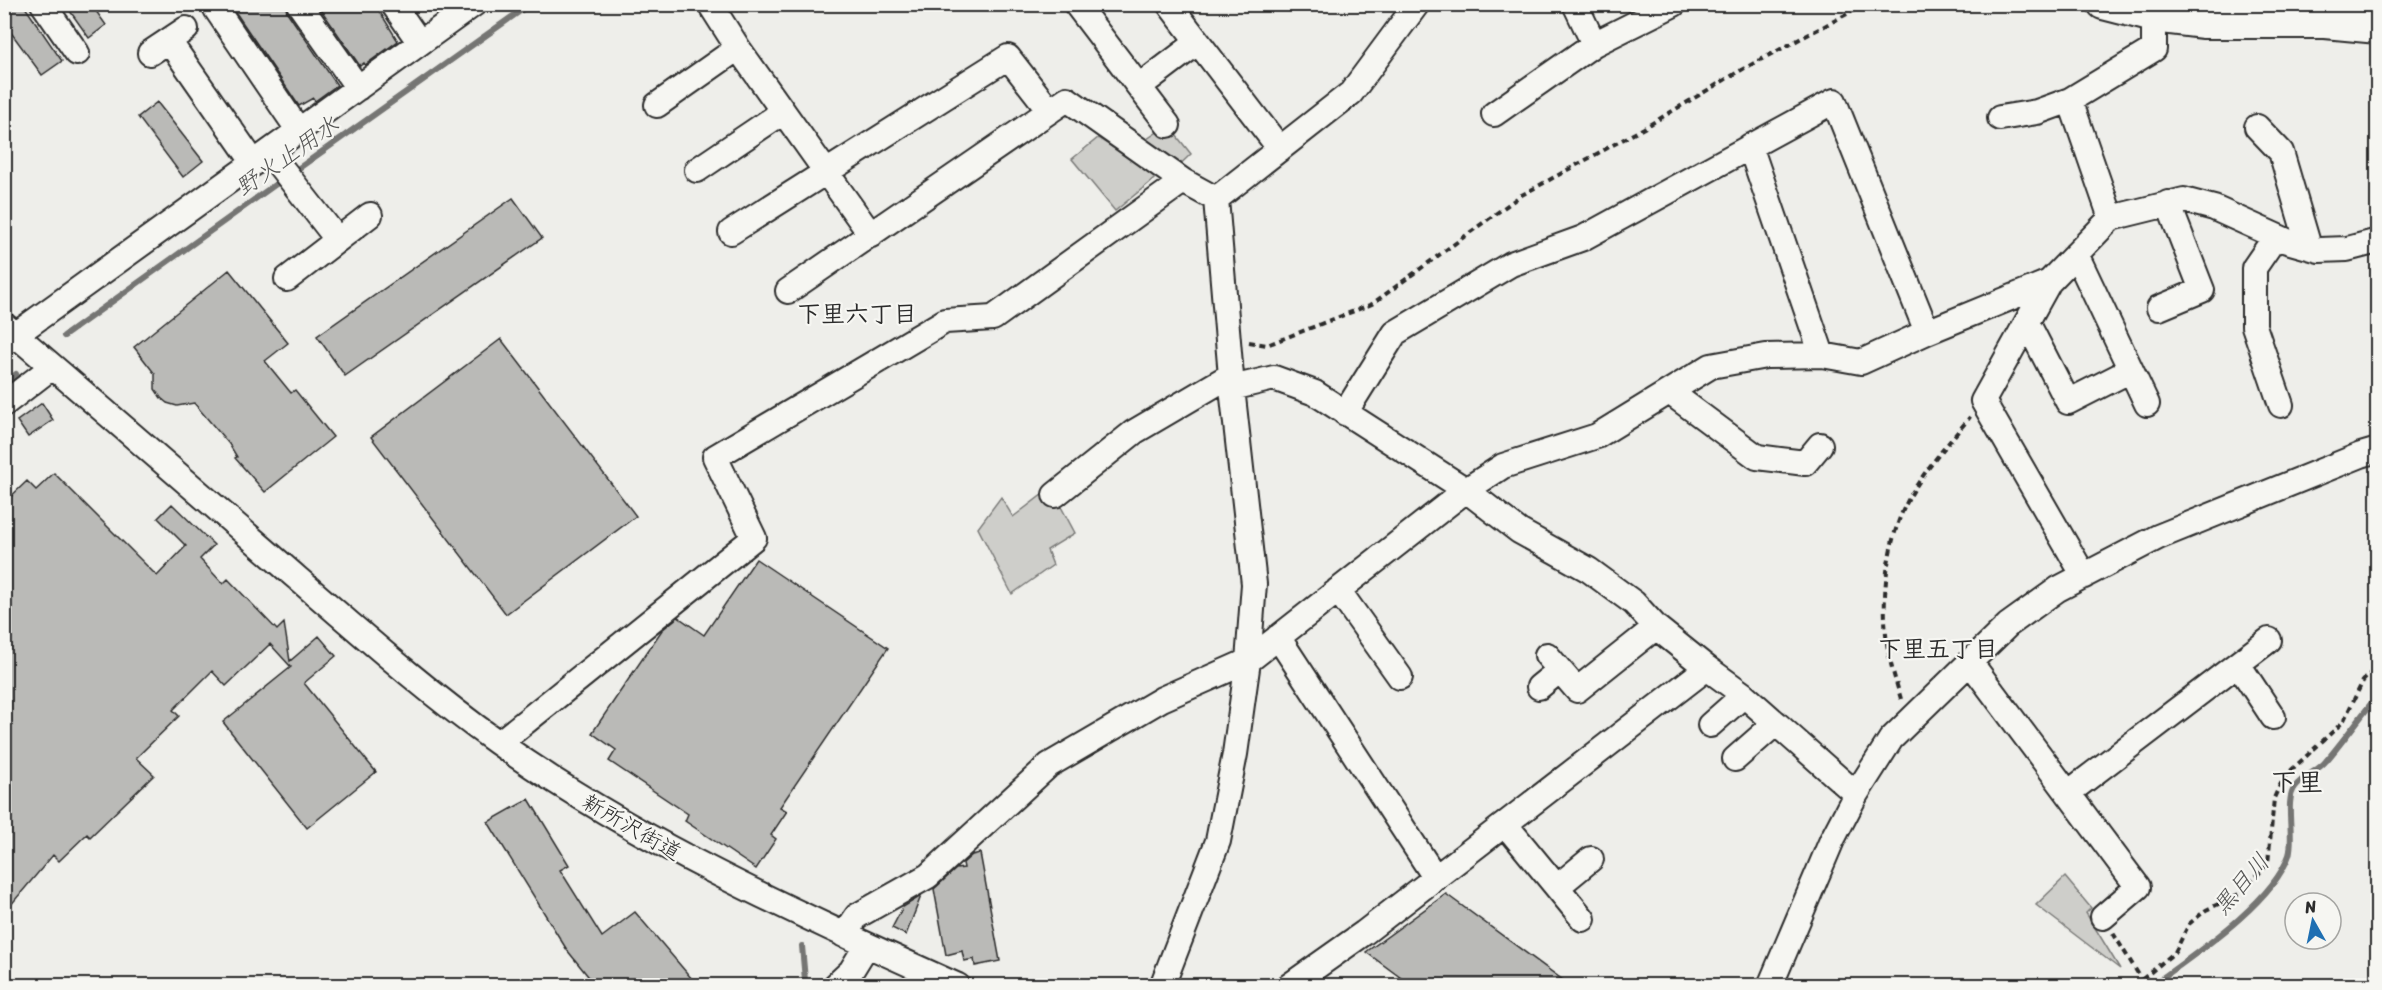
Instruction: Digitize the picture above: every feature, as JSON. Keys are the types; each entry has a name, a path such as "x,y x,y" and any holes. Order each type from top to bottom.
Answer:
{"main road":[{"path":"2103,4 2154,17 2204,23 2223,14 2378,28"}],"street":[{"path":"43,4 77,53"},
{"path":"299,4 358,88"},
{"path":"393,4 420,43"},
{"path":"8,334 268,160 298,131 474,4"},
{"path":"710,4 738,48 871,235"},
{"path":"1076,4 1168,125"},
{"path":"1169,4 1280,149"},
{"path":"1216,200 1351,93 1417,4"},
{"path":"1575,4 1594,44"},
{"path":"1494,114 1594,44 1674,4"},
{"path":"216,9 298,131"},
{"path":"2000,118 2037,112 2070,100 2154,49 2154,17"},
{"path":"168,41 268,160 296,187 337,239"},
{"path":"1140,86 1198,42"},
{"path":"657,105 738,48"},
{"path":"731,232 1008,57 1050,111"},
{"path":"788,291 1066,99 1183,181 1216,200"},
{"path":"2070,100 2111,218"},
{"path":"1345,413 1395,333 1511,264 1583,238 1834,101 1927,332"},
{"path":"697,170 783,112"},
{"path":"2257,127 2281,152 2309,247"},
{"path":"1750,146 1822,355"},
{"path":"499,743 754,538 715,457 945,321 993,318 1183,181"},
{"path":"1162,986 1218,841 1235,754 1248,661 1254,584 1231,381 1216,200"},
{"path":"2084,576 1983,401 2049,282 2111,218 2184,200 2214,208 2276,236 2319,250 2346,249 2378,241"},
{"path":"2159,308 2202,290 2168,203"},
{"path":"287,279 370,215"},
{"path":"2276,236 2254,268 2254,326 2281,405"},
{"path":"2076,254 2147,404"},
{"path":"844,935 857,916 928,876 1049,765 1162,699 1248,661 1467,490 1503,466 1597,436 1671,393 1711,366 1766,356 1822,355 1861,362 2049,282"},
{"path":"2027,322 2068,402 2131,370"},
{"name":"新所沢街道","path":"8,334 52,367 376,647 499,743 597,808 660,845 844,935 958,986"},
{"path":"4,404 52,367"},
{"path":"1055,495 1134,432 1231,381 1274,378 1315,393 1467,490 1519,531 1589,570 1634,603 1656,627 1744,695 1856,794"},
{"path":"1671,393 1757,457 1805,463 1820,445"},
{"path":"1770,986 1832,840 1856,794 1891,739 2008,625 2058,589 2158,537 2350,459 2378,450"},
{"path":"1338,590 1400,677"},
{"path":"1539,687 1554,662 1577,690 1656,627"},
{"path":"1278,637 1435,877"},
{"path":"2068,793 2269,640"},
{"path":"1970,662 2139,887 2103,917"},
{"path":"2238,664 2273,717"},
{"path":"1289,986 1364,933 1707,668"},
{"path":"1710,725 1744,695"},
{"path":"1735,759 1776,723"},
{"path":"1505,824 1583,919"},
{"path":"1557,887 1590,859"},
{"path":"835,986 851,971 867,945"}],"path":[{"path":"1227,340 1267,345 1372,304 1520,196 1644,128 1743,69 1866,4"},
{"path":"1907,723 1888,643 1885,590 1895,536 1907,502 1935,461 1983,401"},
{"path":"2134,986 2175,952 2189,924 2206,910 2240,894 2268,864 2274,798 2278,787 2286,775 2343,722 2363,681 2378,665"},
{"path":"2103,917 2142,980"}],"shaded area":[{"path":"1168,125 1191,154 1171,173 1135,147"},
{"path":"1098,138 1134,161 1155,167 1154,179 1115,211 1072,159"},
{"path":"1051,488 1075,533 1047,550 1053,565 1012,594 978,528 1001,497 1013,517"},
{"path":"2065,877 2091,908 2086,913 2120,969 2036,905"}],"building":[{"path":"10,4 23,4 62,61 42,75 4,23 4,9"},
{"path":"65,4 91,4 106,25 89,38"},
{"path":"230,4 285,4 287,12 337,85 315,101 313,98 299,106"},
{"path":"317,4 375,4 398,41 365,65 364,63 360,66"},
{"path":"157,102 203,161 183,177 138,117"},
{"path":"513,198 542,238 345,376 317,336"},
{"path":"229,270 288,343 265,361 291,393 295,390 333,437 265,492 235,458 237,457 229,444 194,403 177,406 161,398 155,389 155,374 134,347"},
{"path":"501,339 636,516 506,614 371,437"},
{"path":"42,403 53,420 28,437 17,421"},
{"path":"54,473 157,576 186,546 158,518 172,504 214,545 200,559 223,584 228,579 277,630 284,623 290,661 319,636 336,656 304,683 376,772 307,828 223,722 291,667 270,644 226,686 212,671 173,710 179,716 136,758 154,775 90,837 87,834 59,861 53,855 4,913 4,503 27,481 36,490"},
{"path":"756,559 888,648 780,807 787,811 771,835 776,839 756,869 685,821 688,814 609,761 616,750 592,733 662,630 678,617 704,635"},
{"path":"529,799 569,865 560,870 602,937 635,912 698,986 596,986 567,950 488,822"},
{"path":"980,853 1000,961 975,966 974,959 964,961 962,951 946,955 934,889 956,869 964,868 963,863 972,855"},
{"path":"1446,894 1571,986 1412,986 1366,952"},
{"path":"921,896 906,935 892,928 903,907"}],"waterway":[{"name":"野火止用水","path":"292,173 530,4"},
{"name":"野火止用水","path":"64,336 283,179"},
{"name":"野火止用水","path":"4,384 16,374"},
{"name":"黒目川","path":"2151,986 2229,927 2266,891 2280,873 2289,855 2291,847 2290,801 2295,787 2326,761 2378,695"},
{"path":"799,986 805,980 802,946"}],"district":[{"name":"下里六丁目","path":"857,314"},
{"name":"下里五丁目","path":"1938,649"},
{"name":"下里","path":"2297,782"}]}
